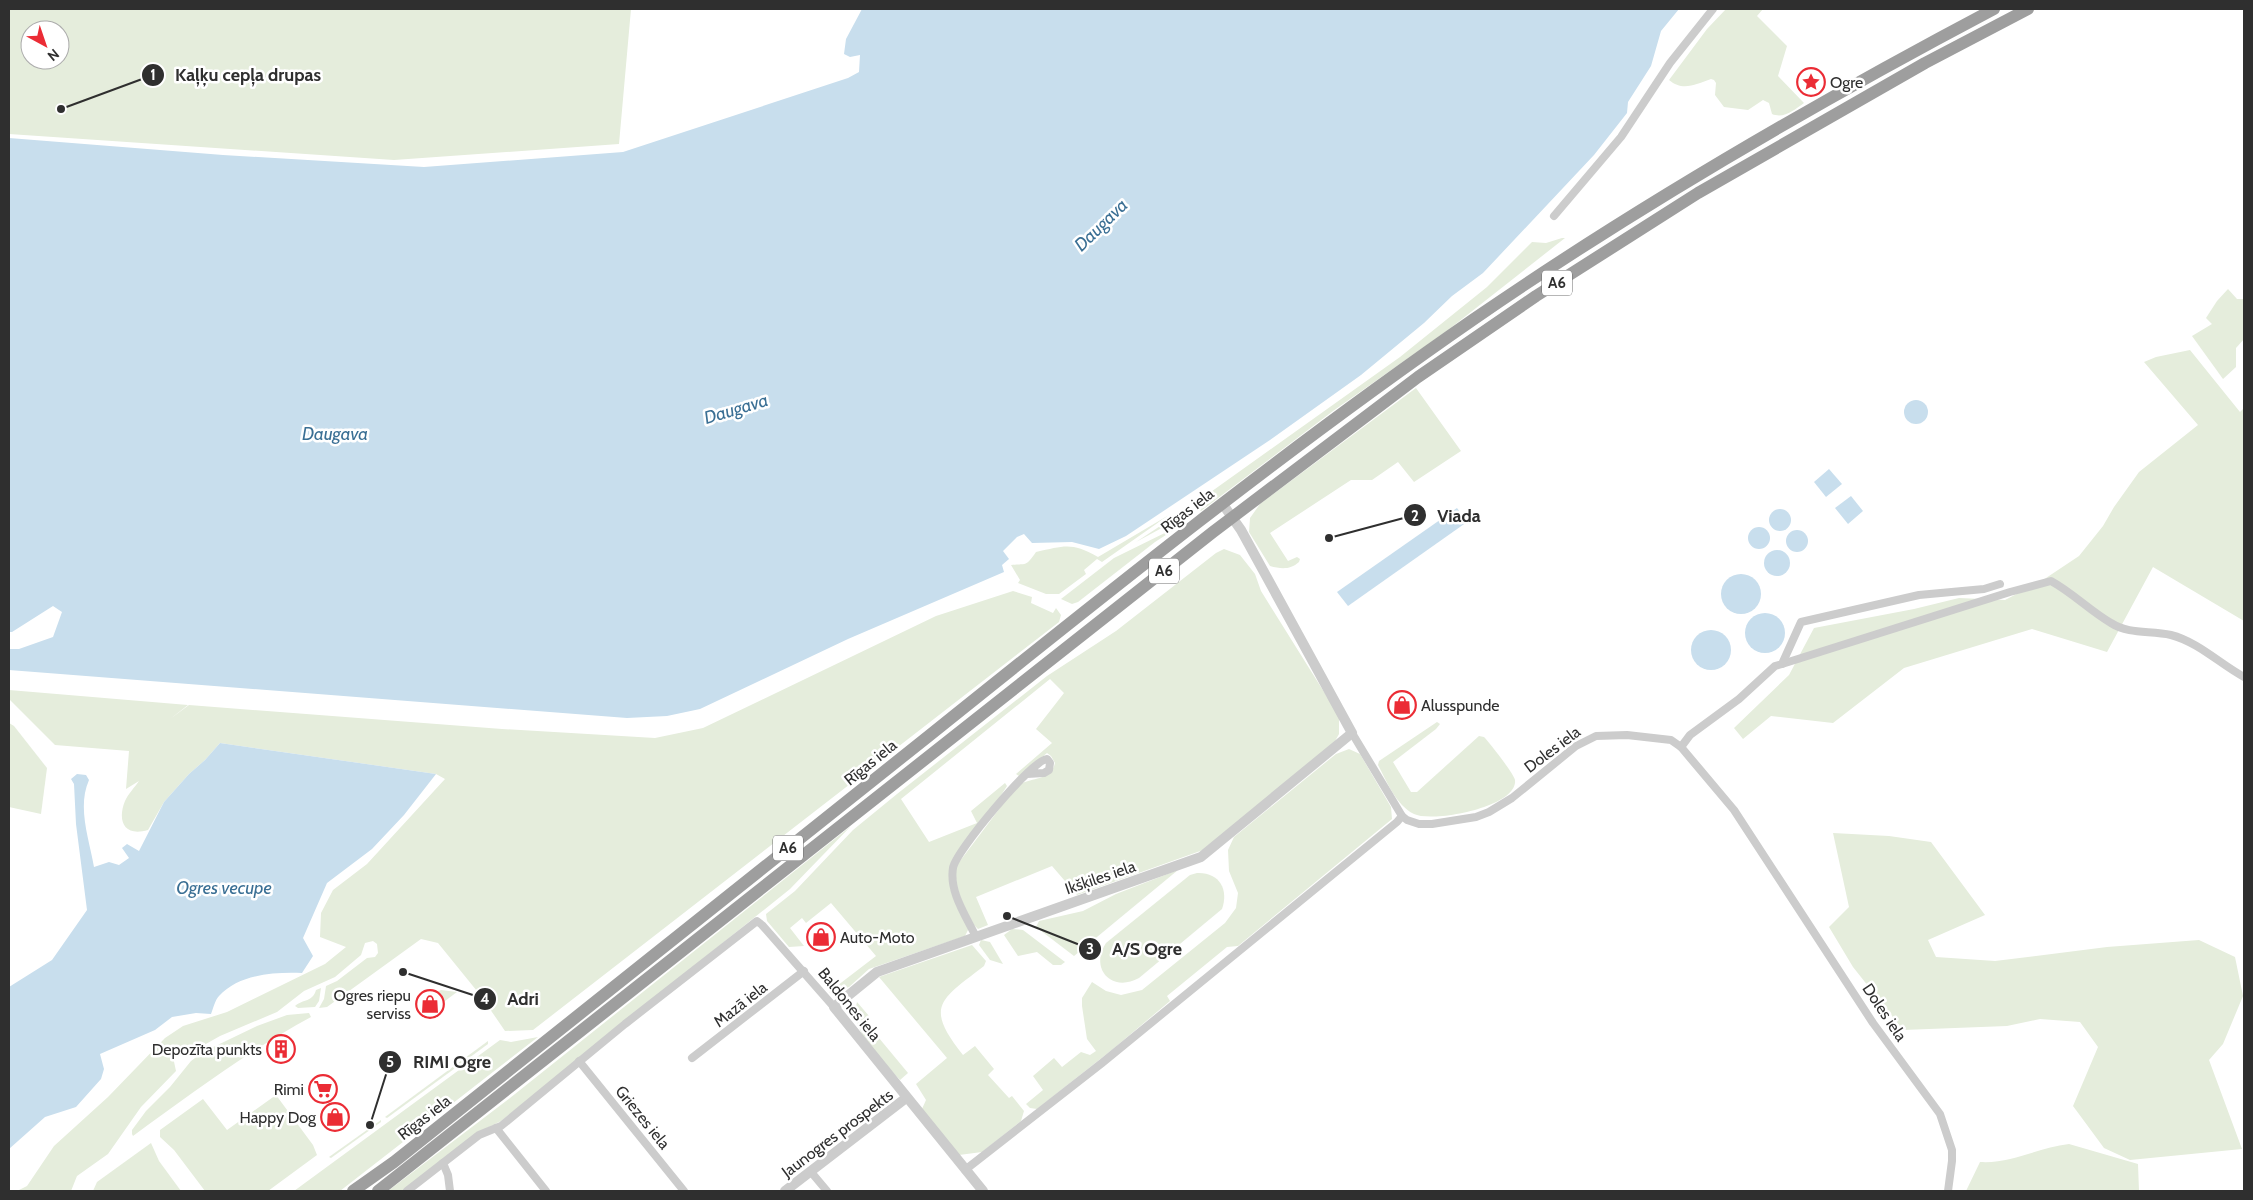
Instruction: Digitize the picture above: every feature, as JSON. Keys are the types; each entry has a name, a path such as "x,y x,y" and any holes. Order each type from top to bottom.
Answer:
{"highway":[{"name":"Rīgas iela","path":"353,1191 394,1162 1222,503 1412,363 1560,262 1706,169 1811,108 1994,9"},
{"name":"Rīgas iela","path":"378,1191 1232,517 1418,377 1536,296 1698,193 1892,81 2028,9"}],"street":[{"path":"1554,216 1621,137 1670,63 1714,9"},
{"path":"965,1170 1102,1063 1402,816 1352,733 1232,517 1222,503"},
{"path":"1681,747 1690,735 1717,716 1775,666 2010,592 2051,581 2070,592 2111,624 2132,632 2171,635 2196,646 2244,677"},
{"path":"1782,664 1801,622 1919,596 1984,589 2000,584"},
{"name":"Ikšķiles iela","path":"834,1007 877,972 1201,857 1352,733"},
{"name":"Doles iela","path":"1402,816 1418,824 1432,824 1476,817 1489,812 1512,798 1576,746 1596,736 1627,735 1671,740 1681,747 1734,810 1873,1023 1940,1114 1952,1150 1948,1191"},
{"path":"976,937 954,889 953,866 1004,797 1026,774"},
{"name":"Baldones iela","path":"579,1061 757,921 804,971 983,1191"},
{"name":"Mazā iela","path":"692,1058 804,971"},
{"path":"407,1191 479,1135 496,1128 579,1061"},
{"name":"Griezes iela","path":"579,1061 684,1191"},
{"name":"Jaunogres prospekts","path":"785,1191 906,1098"},
{"path":"496,1128 546,1191"},
{"path":"443,1163 448,1175 450,1191"},
{"path":"811,1172 828,1191"}],"green space":[{"path":"9,9 631,9 619,144 394,160 9,134"},
{"path":"1726,9 1763,9 1757,16 1787,46 1778,76 1804,103 1785,115 1772,114 1769,103 1763,100 1748,110 1724,107 1715,95 1716,83 1714,80 1711,79 1690,86 1679,86 1669,80 1707,29"},
{"path":"1565,238 1448,330 1333,411 1201,511 1194,504 1400,357 1487,287 1532,242 1546,243"},
{"path":"2228,289 2237,299 2244,299 2244,339 2236,348 2236,367 2223,379 2192,336 2212,324 2206,318 2217,301"},
{"path":"2190,350 2240,412 2244,408 2244,621 2153,567 2107,652 2032,629 1904,668 1833,723 1771,716 1743,739 1734,728 1789,675 1814,628 1914,609 1959,598 2005,600 2040,582 2079,556 2103,526 2139,472 2198,425 2144,362 2156,357"},
{"path":"1416,388 1461,451 1414,482 1398,462 1372,480 1351,480 1270,533 1288,561 1297,557 1300,559 1296,565 1289,568 1270,566 1249,532 1250,518 1260,504"},
{"path":"1189,507 1193,511 1136,542"},
{"path":"1169,515 1102,562 1097,559 1084,570 1086,574 1059,594 1046,594 1018,583 1020,580 1011,565 1027,563 1036,552 1061,547 1074,547 1098,557"},
{"path":"1183,524 1155,542 1078,602 1072,604 1061,599 1114,558"},
{"path":"1224,549 1240,555 1255,574 1261,591 1339,716 1339,734 1334,743 1203,850 1077,895 1052,866 976,897 988,925 978,929 974,925 960,896 956,881 957,865 1012,792 1023,783 1047,775 1053,768 1055,763 1047,753 1019,776 1016,774 1052,743 1036,729 1064,693 1050,679 901,799 929,842 977,823 971,811 1005,783 1007,786 988,815 963,844 950,865 950,886 969,928 965,936 869,969 849,987 832,994 829,992 876,956 831,903 806,923 802,918 790,928 804,946 789,947 767,921 766,914 795,891 853,830 897,794 1047,676 1116,631 1216,553"},
{"path":"1013,591 1032,597 1031,603 1053,613 1056,608 1061,615 1059,622 533,1030 505,1031 481,996 438,943 421,939 327,1007 319,1008 324,999 326,986 337,981 367,958 375,957 378,953 377,944 373,941 365,943 361,955 335,977 304,991 277,1012 220,1036 197,1049 183,1047 175,1050 173,1057 176,1071 141,1107 108,1154 77,1176 71,1191 17,1191 27,1186 54,1146 108,1097 165,1038 183,1026 227,1012 325,964 346,947 320,937 321,913 333,890 367,864 445,779 436,774 220,743 164,802 148,830 133,831 124,826 122,821 126,798 139,781 126,789 129,751 55,745 9,699 9,690 188,705 170,719 189,705 502,729 655,738 703,728 936,616"},
{"path":"1437,722 1440,724 1436,729 1393,762 1411,792 1417,792 1479,736 1487,740 1510,771 1515,780 1512,790 1503,798 1489,805 1455,814 1424,816 1414,814 1402,805 1378,765 1379,761"},
{"path":"9,723 14,726 47,768 41,814 9,807"},
{"path":"1349,749 1360,754 1391,807 1392,819 1238,946 1227,947 1167,996 1170,1001 1113,1049 1037,1109 1030,1108 1026,1104 1043,1090 1033,1076 1054,1058 1062,1067 1081,1052 1090,1055 1096,1051 1087,1039 1082,1006 1082,998 1092,982 1106,991 1121,995 1142,990 1225,923 1236,908 1238,893 1229,871 1228,850 1234,837 1336,754"},
{"path":"851,826 790,889 501,1121 475,1134 402,1191 388,1191 510,1098"},
{"path":"1833,833 1889,836 1931,842 1985,915 1928,940 1936,957 1995,961 2107,947 2199,940 2235,957 2243,996 2223,1044 2209,1060 2242,1149 2130,1160 2104,1148 2073,1106 2098,1047 2080,1022 2040,1019 2007,1026 1903,1030 1853,967 1829,927 1849,907"},
{"path":"1178,870 1074,956 1036,927 1039,921 1083,911 1116,894"},
{"path":"1197,873 1211,875 1220,883 1224,895 1222,909 1139,978 1120,983 1106,976 1100,962 1101,953 1106,943 1190,875"},
{"path":"1012,929 1023,930 1065,962 1061,965 1053,965 1037,952 1018,956 1004,935"},
{"path":"981,940 990,942 1003,964 990,960 979,945"},
{"path":"972,945 986,961 984,966 948,996 942,1005 941,1014 944,1025 951,1039 963,1055 975,1046 994,1069 988,1075 1009,1098 1012,1096 1024,1111 1021,1121 982,1152 959,1155 922,1109 926,1100 916,1084 947,1058 879,977"},
{"path":"321,988 319,1001 315,1007 298,1008 295,1006 313,997 316,990"},
{"path":"441,990 457,992 441,1004 434,994"},
{"path":"857,1002 869,1016 864,1020 908,1073 900,1080 862,1034 856,1013"},
{"path":"309,1013 311,1017 242,1059 133,1136 132,1130 146,1111 170,1087 191,1061 203,1052 257,1026 287,1015"},
{"path":"538,1037 340,1191 294,1191 500,1040 511,1042"},
{"path":"488,1041 488,1044 387,1118 385,1117"},
{"path":"276,1095 313,1145 317,1155 268,1191 205,1191 174,1150 160,1137 160,1130 203,1099 227,1130"},
{"path":"381,1120 381,1122 331,1158 329,1157"},
{"path":"151,1143 159,1161 181,1191 93,1191 97,1182"},
{"path":"2069,1144 2138,1164 2139,1191 1966,1191 1980,1162 2014,1158 2047,1148"}],"water":[{"name":"Daugava","path":"862,9 1679,9 1661,31 1651,66 1628,102 1627,113 1594,155 1483,273 1452,296 1424,323 1361,375 1270,440 1126,536 1099,549 1072,542 1032,543 1024,534 1017,537 1003,551 1009,559 1002,565 1004,572 848,639 700,709 667,716 627,718 9,670 9,649 19,649 53,637 62,612 53,606 12,632 9,632 9,138 223,155 424,167 623,152 848,78 859,72 860,55 850,57 844,54 846,39"},
{"path":"1916,400 1924,404 1928,412 1924,420 1916,424 1908,420 1904,412 1908,404"},
{"path":"1829,469 1842,484 1826,497 1814,482"},
{"path":"1851,496 1863,511 1848,524 1835,508"},
{"path":"1457,508 1467,522 1348,606 1337,592"},
{"path":"1780,509 1788,512 1791,520 1788,528 1780,531 1772,528 1769,520 1772,512"},
{"path":"1759,527 1767,530 1770,538 1767,546 1759,549 1751,546 1748,538 1751,530"},
{"path":"1793,530 1801,530 1808,537 1808,545 1801,552 1793,552 1786,545 1786,537"},
{"path":"1777,550 1786,554 1790,563 1786,572 1777,576 1768,572 1764,563 1768,554"},
{"path":"1737,574 1745,574 1752,577 1758,583 1761,594 1758,605 1752,611 1745,614 1737,614 1730,611 1724,605 1721,598 1721,590 1724,583 1730,577"},
{"path":"1769,613 1776,616 1782,622 1785,633 1784,641 1776,650 1769,653 1761,653 1754,650 1746,641 1745,629 1748,622 1757,614"},
{"path":"1707,630 1715,630 1722,633 1728,639 1731,650 1728,661 1722,667 1715,670 1707,670 1700,667 1694,661 1691,654 1691,646 1694,639 1700,633"},
{"name":"Ogres vecupe","path":"220,743 436,774 404,815 372,849 327,883 303,938 313,956 302,973 269,974 236,983 219,996 211,1014 196,1013 172,1017 155,1030 100,1054 104,1069 101,1079 76,1107 45,1117 9,1149 9,987 52,960 87,910 76,824 74,784 71,779 77,774 86,775 89,780 84,801 84,812 94,867 109,862 119,865 129,858 122,848 127,844 139,851 164,802"}],"place":[{"name":"Ogre","path":"1811,82"},
{"name":"Kaļķu cepļa drupas","path":"61,109"},
{"name":"Viada","path":"1329,538"},
{"name":"Alusspunde","path":"1402,705"},
{"name":"A/S Ogre","path":"1007,916"},
{"name":"Auto-Moto","path":"821,937"},
{"name":"Adri","path":"403,972"},
{"name":"Ogres riepu serviss","path":"430,1004"},
{"name":"Depozīta punkts","path":"281,1049"},
{"name":"Rimi","path":"323,1089"},
{"name":"Happy Dog","path":"335,1117"},
{"name":"RIMI Ogre","path":"370,1125"}]}
